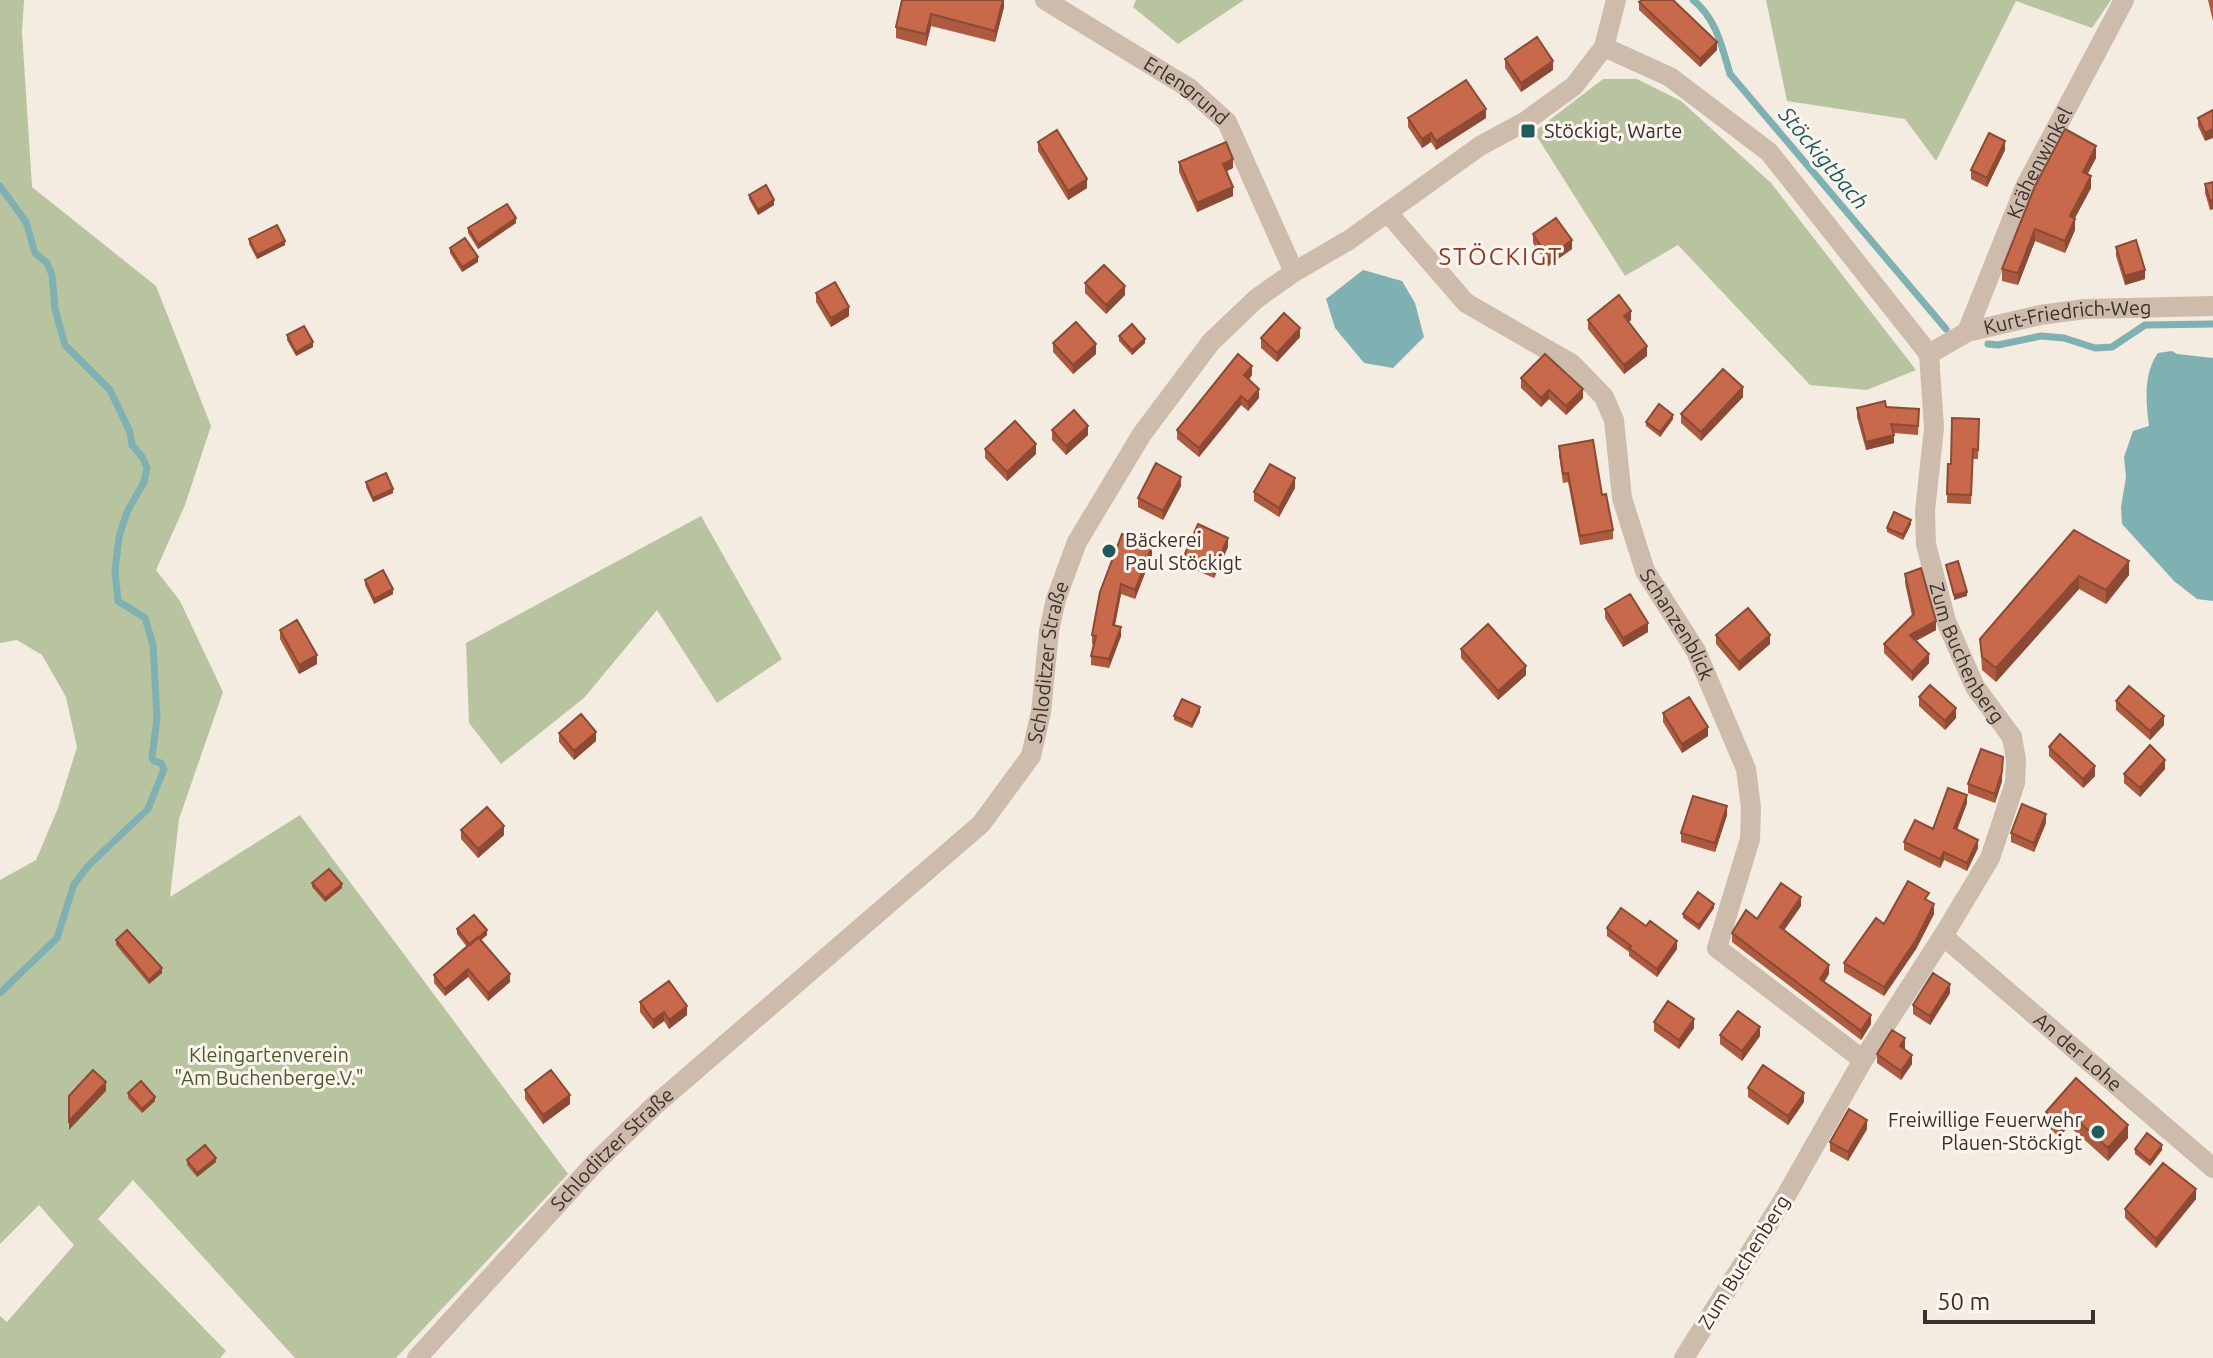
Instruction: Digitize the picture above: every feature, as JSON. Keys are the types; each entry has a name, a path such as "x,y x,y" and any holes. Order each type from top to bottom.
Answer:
{"street":[{"name":"Erlengrund","path":"1045,0 1189,88 1227,122 1294,272"},
{"name":"Schloditzer Straße","path":"417,1358 595,1163 654,1106 981,824 1031,756 1041,712 1049,631 1056,599 1077,542 1142,434 1211,342 1256,299 1294,272 1388,213 1480,146 1526,121 1574,86 1604,47 1616,0"},
{"name":"Krähenwinkel","path":"1967,332 2025,187 2124,0"},
{"path":"1604,47 1670,77 1769,152 1929,354"},
{"name":"Schanzenblick","path":"1388,213 1466,303 1572,364 1604,397 1614,420 1622,498 1645,571 1696,651 1746,769 1751,808 1750,839 1717,948 1863,1060"},
{"name":"Kurt-Friedrich-Weg","path":"1929,354 1967,332 2040,315 2085,309 2213,306"},
{"name":"Zum Buchenberg","path":"1684,1358 1787,1194 1863,1060 1990,858 2015,783 2016,760 2012,737 1975,687 1946,621 1926,544 1925,511 1934,428 1929,354"},
{"name":"An der Lohe","path":"1943,936 2213,1168"}],"green space":[{"name":"Kleingartenverein \"Am Buchenberge.V.\"","path":"0,0 24,0 22,32 32,187 156,286 211,426 185,505 156,570 180,601 223,692 179,819 170,897 300,815 568,1174 396,1358 295,1358 133,1180 98,1219 226,1351 220,1358 0,1358 0,1316 7,1322 74,1245 39,1205 0,1244 0,880 36,860 58,808 77,747 66,697 42,655 17,640 0,643"},
{"path":"1136,0 1244,0 1178,44 1133,7"},
{"path":"1766,0 2111,0 2092,28 2016,1 1936,161 1905,119 1787,101"},
{"path":"1603,79 1637,79 1681,101 1771,183 1916,370 1867,390 1810,385 1678,245 1625,276 1534,132"},
{"path":"701,516 782,659 717,703 657,610 584,698 501,764 469,723 466,643"}],"water":[{"path":"1363,270 1402,281 1415,303 1424,337 1393,368 1364,363 1335,328 1326,299"},
{"path":"2172,351 2213,358 2213,601 2197,599 2174,581 2122,524 2121,507 2126,477 2124,457 2133,431 2149,426 2147,388 2153,361 2158,353"}],"building":[{"path":"902,0 1003,0 995,31 931,14 926,34 896,27"},
{"path":"1673,0 1717,42 1700,59 1639,2"},
{"path":"1537,37 1553,61 1521,83 1505,59"},
{"path":"1466,80 1486,109 1436,141 1431,133 1422,139 1408,118"},
{"path":"2213,110 2213,129 2205,133 2198,118"},
{"path":"2065,129 2096,146 2083,172 2091,176 2070,216 2075,219 2065,241 2035,229 2018,273 2002,269 2035,186"},
{"path":"1057,130 1087,179 1068,191 1038,142"},
{"path":"1989,133 2005,141 1987,178 1971,170"},
{"path":"1226,142 1233,159 1223,164 1233,187 1197,203 1179,162"},
{"path":"2213,182 2213,200 2210,201 2205,184"},
{"path":"766,185 774,200 758,210 749,195"},
{"path":"507,204 516,218 478,244 468,228"},
{"path":"1556,218 1572,240 1548,257 1533,234"},
{"path":"277,225 285,241 257,255 249,239"},
{"path":"465,238 478,257 462,267 450,248"},
{"path":"2136,240 2145,270 2125,276 2116,247"},
{"path":"1104,265 1125,286 1106,305 1085,283"},
{"path":"835,282 849,307 831,318 816,293"},
{"path":"1619,295 1631,311 1624,316 1647,346 1624,365 1588,320"},
{"path":"1284,313 1300,328 1277,353 1261,338"},
{"path":"1076,322 1096,344 1073,365 1053,343"},
{"path":"1132,324 1145,339 1132,350 1119,336"},
{"path":"304,326 313,342 296,352 287,335"},
{"path":"1238,354 1252,366 1244,375 1259,389 1248,402 1241,396 1199,448 1177,430"},
{"path":"1545,354 1583,389 1566,406 1549,390 1541,398 1521,378"},
{"path":"1723,369 1743,387 1701,432 1681,414"},
{"path":"1885,401 1886,407 1919,409 1918,426 1891,424 1894,435 1866,442 1857,408"},
{"path":"1659,404 1673,415 1660,432 1646,422"},
{"path":"1074,410 1088,426 1066,446 1052,430"},
{"path":"1952,418 1979,419 1978,450 1973,449 1971,495 1947,494"},
{"path":"1015,421 1036,444 1007,472 985,449"},
{"path":"1593,440 1602,495 1606,494 1613,530 1580,536 1568,473 1563,474 1559,446"},
{"path":"1156,463 1181,477 1163,511 1138,498"},
{"path":"1270,464 1295,478 1279,508 1254,492"},
{"path":"386,473 393,489 373,498 366,482"},
{"path":"1894,512 1911,520 1903,535 1887,528"},
{"path":"1198,524 1228,538 1214,569 1184,556"},
{"path":"2074,530 2129,561 2106,590 2079,576 1996,668 1982,657 1980,639"},
{"path":"1122,534 1152,546 1135,590 1121,584 1113,625 1121,627 1109,659 1091,656 1100,592"},
{"path":"1958,561 1967,592 1954,595 1946,565"},
{"path":"1921,568 1936,621 1910,635 1929,654 1912,672 1884,644 1914,614 1905,574"},
{"path":"383,570 393,589 374,599 365,580"},
{"path":"1630,594 1648,623 1623,638 1605,609"},
{"path":"1748,608 1770,635 1739,662 1716,635"},
{"path":"297,620 317,655 299,665 280,630"},
{"path":"1488,624 1526,666 1498,691 1461,649"},
{"path":"1930,685 1956,708 1945,721 1919,697"},
{"path":"2129,686 2164,716 2150,731 2116,701"},
{"path":"1689,697 1708,727 1682,744 1663,713"},
{"path":"1182,699 1200,707 1192,724 1174,716"},
{"path":"581,714 596,732 574,751 559,733"},
{"path":"2060,734 2095,766 2083,779 2049,747"},
{"path":"2150,745 2165,760 2140,788 2124,774"},
{"path":"1981,749 2003,757 1995,794 1968,784"},
{"path":"1948,788 1967,795 1954,828 1978,840 1967,863 1944,852 1940,859 1904,842 1915,820 1933,829"},
{"path":"1693,796 1727,806 1715,843 1681,833"},
{"path":"2022,804 2046,814 2034,843 2011,833"},
{"path":"487,807 504,826 478,849 461,830"},
{"path":"329,869 342,884 325,898 312,883"},
{"path":"1908,881 1929,893 1925,899 1934,904 1916,940 1884,987 1844,963 1876,918 1884,924"},
{"path":"1781,883 1801,897 1780,927 1829,965 1820,979 1871,1015 1861,1031 1732,933 1746,910 1757,919"},
{"path":"1698,892 1714,904 1699,925 1683,914"},
{"path":"1621,908 1646,926 1650,921 1677,941 1657,969 1607,928"},
{"path":"474,915 487,930 470,945 457,929"},
{"path":"127,930 162,968 149,980 116,940"},
{"path":"478,937 510,974 488,993 468,969 445,989 434,975"},
{"path":"1933,973 1950,984 1930,1016 1913,1005"},
{"path":"669,981 687,1006 669,1020 664,1012 653,1020 640,1002"},
{"path":"1668,1001 1694,1019 1679,1040 1654,1022"},
{"path":"1738,1011 1760,1027 1742,1051 1720,1035"},
{"path":"1892,1030 1905,1038 1900,1046 1912,1055 1901,1071 1877,1054"},
{"path":"1763,1065 1804,1093 1788,1116 1748,1088"},
{"path":"93,1070 106,1082 69,1121 69,1096"},
{"path":"551,1070 570,1095 543,1115 525,1090"},
{"path":"2076,1078 2128,1125 2108,1148 2069,1113 2059,1124 2046,1112"},
{"path":"141,1081 155,1097 142,1109 128,1093"},
{"path":"1849,1109 1867,1120 1848,1152 1830,1142"},
{"path":"2147,1133 2162,1145 2150,1161 2135,1149"},
{"path":"205,1145 216,1158 197,1173 187,1160"},
{"path":"2163,1163 2196,1189 2156,1239 2125,1209"}],"waterway":[{"name":"Stöckigtbach","path":"1693,0 1713,24 1730,74 1946,329"},
{"path":"0,186 26,222 35,253 47,263 52,275 55,309 65,345 110,390 130,432 132,445 147,468 144,482 127,512 119,537 115,571 118,601 145,618 153,645 157,718 152,757 164,769 148,809 89,865 74,884 57,938 0,993"},
{"name":"Stöckigtbach","path":"1988,344 1998,345 2041,336 2064,338 2095,348 2112,347 2145,325 2213,324"}],"place":[{"name":"Stöckigt, Warte","path":"1528,131"},
{"name":"Bäckerei Paul Stöckigt","path":"1109,551"},
{"name":"Freiwillige Feuerwehr Plauen-Stöckigt","path":"2098,1132"}],"district":[{"name":"STÖCKIGT","path":"1501,257"}]}
